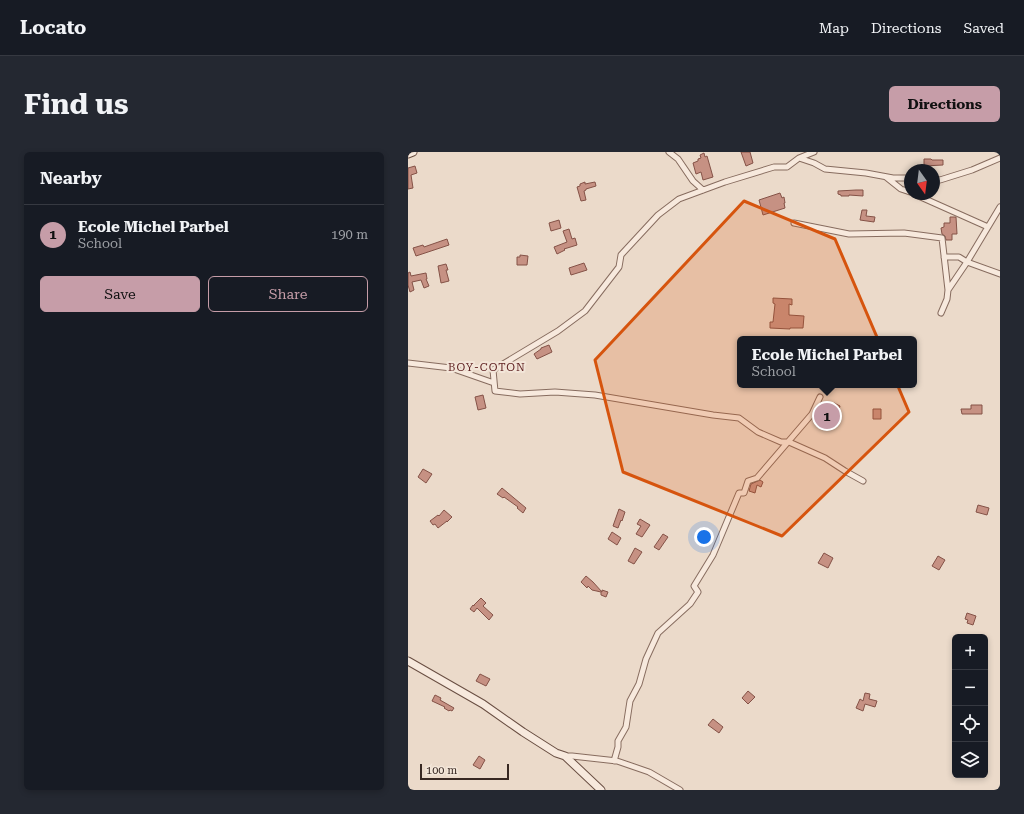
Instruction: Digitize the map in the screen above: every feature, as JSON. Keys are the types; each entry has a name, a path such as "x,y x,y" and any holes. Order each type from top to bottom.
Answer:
{"main road":[{"path":"408,154 413,152"},
{"path":"408,661 483,704 523,732 565,756 601,790"}],"street":[{"path":"669,152 678,159 693,181 704,190"},
{"path":"814,152 799,158 787,167 774,166 679,199 658,215 621,255 619,267 585,310 558,331 493,370 495,391 520,394 554,392 595,395 739,418 758,432 781,442 788,442 825,458 845,472 863,480"},
{"path":"799,158 814,163 825,169 866,173 885,177 904,178"},
{"path":"940,180 972,170 1000,158"},
{"path":"885,177 904,189"},
{"path":"927,200 988,227"},
{"path":"948,290 967,262 1000,206"},
{"path":"794,223 849,234 904,233 942,238 948,290 947,300 941,313"},
{"path":"944,257 959,257 967,262 1000,274"},
{"path":"408,362 451,368 494,383"},
{"path":"614,760 618,747 618,741 626,727 630,701 639,684 646,659 658,633 690,604 698,592 694,586 713,555 739,493 744,493 748,481 757,478 812,414 820,397"},
{"path":"565,756 614,760 649,772 680,790"}],"highlighted area":[{"path":"744,201 835,239 909,412 782,536 623,472 595,360"}],"building":[{"path":"741,152 750,152 753,163 746,166"},
{"path":"704,153 705,157 707,156 713,177 703,180 701,172 696,174 693,163 698,161 698,159 701,158 700,155"},
{"path":"924,159 943,160 943,165 924,164"},
{"path":"415,166 417,173 411,175 413,188 408,189 408,168"},
{"path":"585,182 585,184 595,182 596,186 584,191 586,200 581,201 577,187"},
{"path":"863,190 863,196 841,196 838,194 838,191"},
{"path":"780,193 782,198 784,197 785,208 763,215 759,200"},
{"path":"862,210 867,210 866,216 875,217 874,222 860,220"},
{"path":"950,217 956,217 957,234 952,234 952,240 946,240 945,236 942,234 941,228 944,227 944,223 950,223"},
{"path":"559,220 561,228 551,231 549,223"},
{"path":"569,229 572,239 575,238 577,245 564,249 565,250 557,254 554,247 567,242 563,231"},
{"path":"447,239 449,245 416,256 413,248 423,245 424,247"},
{"path":"520,255 528,256 527,265 517,265 517,257 520,257"},
{"path":"584,263 587,270 571,275 569,268"},
{"path":"446,264 449,281 441,283 438,266"},
{"path":"410,272 411,276 426,273 426,279 429,286 424,288 421,280 412,282 414,290 410,292 408,285 408,273"},
{"path":"773,298 792,299 792,305 789,304 789,315 804,316 803,328 770,328 770,322 773,322 775,304 773,303"},
{"path":"549,345 552,352 537,359 534,354 541,348"},
{"path":"483,395 486,408 478,410 475,397"},
{"path":"834,403 840,406 837,417 830,415"},
{"path":"971,405 982,405 982,414 962,414 961,409 971,409"},
{"path":"873,409 881,409 881,419 873,419"},
{"path":"423,469 432,474 426,483 418,477"},
{"path":"760,480 763,482 761,487 757,485 755,493 749,491 751,484"},
{"path":"502,488 526,508 523,513 517,508 518,507 497,494"},
{"path":"978,505 989,508 987,515 976,512"},
{"path":"619,509 625,512 618,528 613,526"},
{"path":"444,510 452,517 438,528 430,521 438,515 439,516"},
{"path":"640,519 650,525 642,537 636,534 641,526 637,524"},
{"path":"612,532 621,538 617,545 608,539"},
{"path":"663,534 668,537 659,550 654,547"},
{"path":"635,548 642,552 634,564 628,561"},
{"path":"824,553 833,558 828,568 818,563"},
{"path":"938,556 945,560 939,570 932,566"},
{"path":"586,576 602,592 602,590 608,592 606,597 601,595 601,592 592,590 588,586 587,588 581,582"},
{"path":"481,598 486,603 483,606 493,615 489,620 477,608 474,612 470,609"},
{"path":"967,613 976,616 973,625 967,623 968,620 965,619"},
{"path":"480,674 490,679 486,686 476,681"},
{"path":"748,691 755,697 748,704 742,698"},
{"path":"865,693 870,694 869,699 877,701 875,707 865,704 863,711 856,708 860,699 863,701"},
{"path":"435,695 441,698 440,700 454,708 452,711 449,711 444,708 445,707 432,701"},
{"path":"713,719 723,727 719,733 708,725"},
{"path":"479,756 485,760 480,769 473,765"}],"place":[{"name":"Ecole Michel Parbel","path":"827,416"}],"district":[{"name":"BOY-COTON","path":"487,367"}]}
